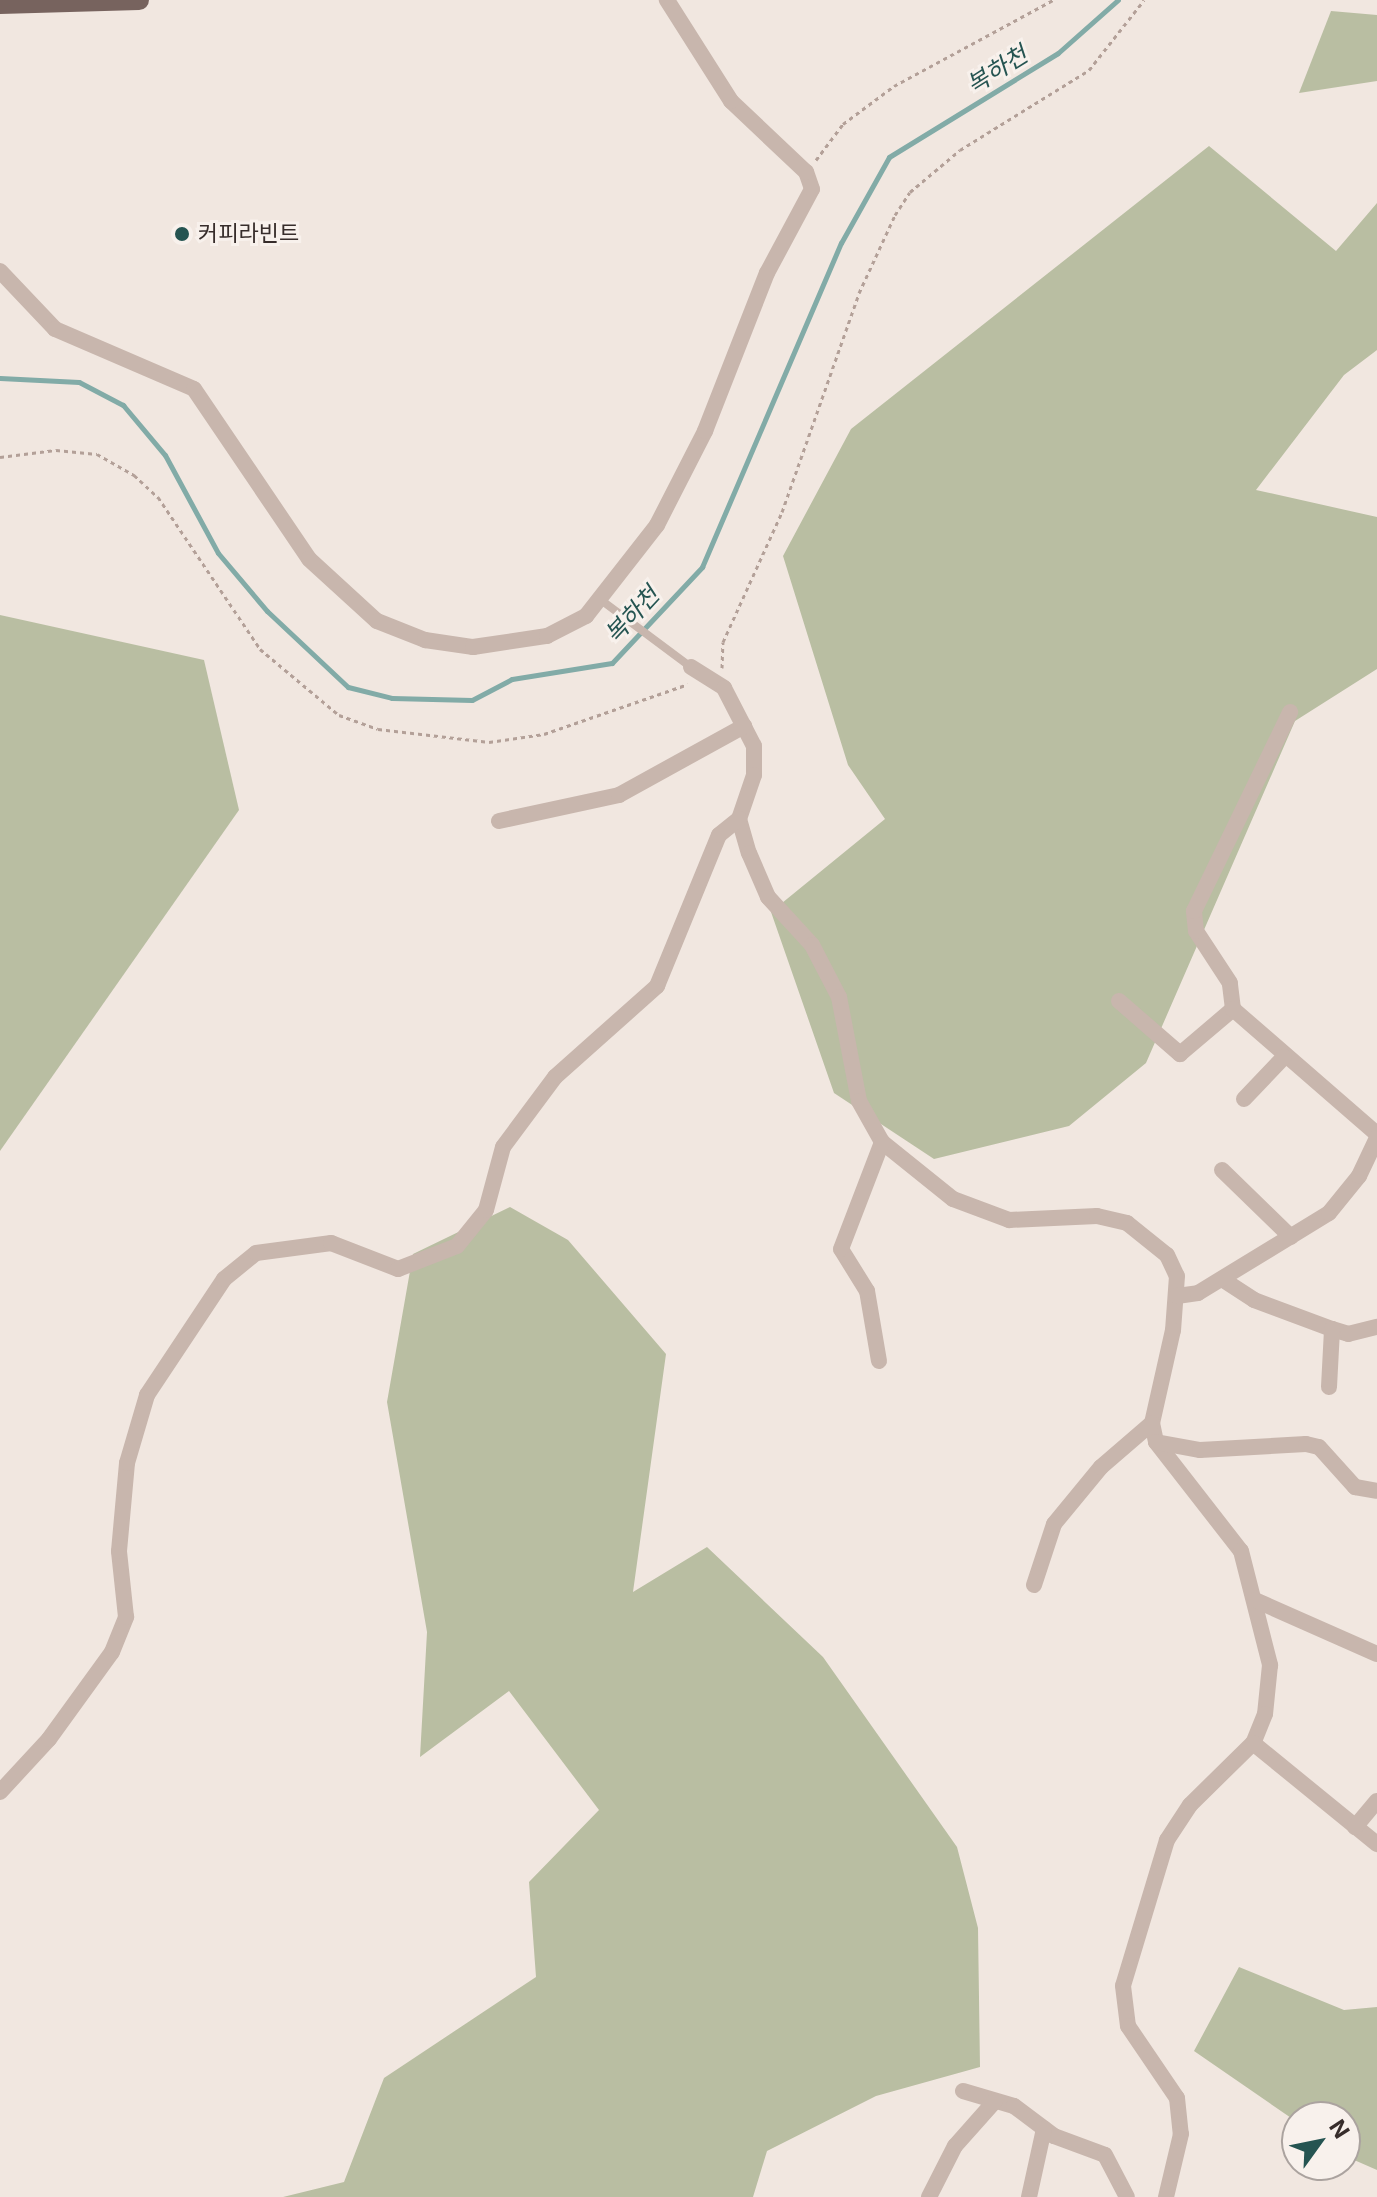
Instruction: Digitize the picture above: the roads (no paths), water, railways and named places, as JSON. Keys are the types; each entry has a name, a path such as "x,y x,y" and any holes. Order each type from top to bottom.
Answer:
{"main road":[{"path":"0,4 139,0"}],"street":[{"path":"0,271 55,329 194,389 309,559 377,621 425,640 473,647 547,636 607,606 657,525 688,468 767,273 809,202 812,180 731,101 667,0"},
{"path":"0,1792 49,1739 112,1652 126,1617 119,1551 127,1463 147,1395 224,1279 256,1253 331,1243 398,1269 435,1257 471,1234 486,1210 503,1147 555,1077 657,986 719,835 739,819 754,775 754,746 724,688 695,671"},
{"path":"1177,1296 1222,1279 1291,1237 1345,1197 1377,1136 1233,1009 1230,983 1196,931 1194,911 1290,712"},
{"path":"499,821 619,795 744,726"},
{"path":"739,819 768,897 812,945 843,1004 859,1101 882,1142 953,1199 1009,1220 1097,1216 1127,1223 1167,1255 1177,1296 1152,1423 1156,1442 1222,1520 1241,1551 1270,1665 1265,1714 1253,1743 1190,1805 1167,1840 1123,1986 1128,2026 1177,2098 1181,2134 1166,2197"},
{"path":"1119,1001 1180,1054 1233,1009"},
{"path":"1244,1099 1284,1057"},
{"path":"879,1361 867,1291 841,1249 882,1142"},
{"path":"1222,1170 1291,1237"},
{"path":"1222,1279 1254,1300 1348,1334 1377,1327"},
{"path":"1329,1387 1332,1329"},
{"path":"1034,1585 1054,1524 1101,1467 1152,1423"},
{"path":"1156,1442 1200,1450 1306,1444 1319,1447 1355,1487 1377,1491"},
{"path":"1255,1600 1377,1654"},
{"path":"1253,1743 1377,1844"},
{"path":"1355,1827 1377,1801"},
{"path":"963,2091 1014,2106 1044,2129 1105,2155 1127,2197"},
{"path":"929,2197 955,2146 995,2101"},
{"path":"1029,2197 1044,2129"}],"lane":[{"path":"607,606 695,671"}],"waterway":[{"name":"복하천","path":"0,378 79,382 123,405 165,455 218,553 267,611 348,687 392,698 472,700 512,679 612,663 702,567 841,243 889,157 1058,53 1118,0"}],"place":[{"name":"커피라빈트","path":"182,234"}]}
